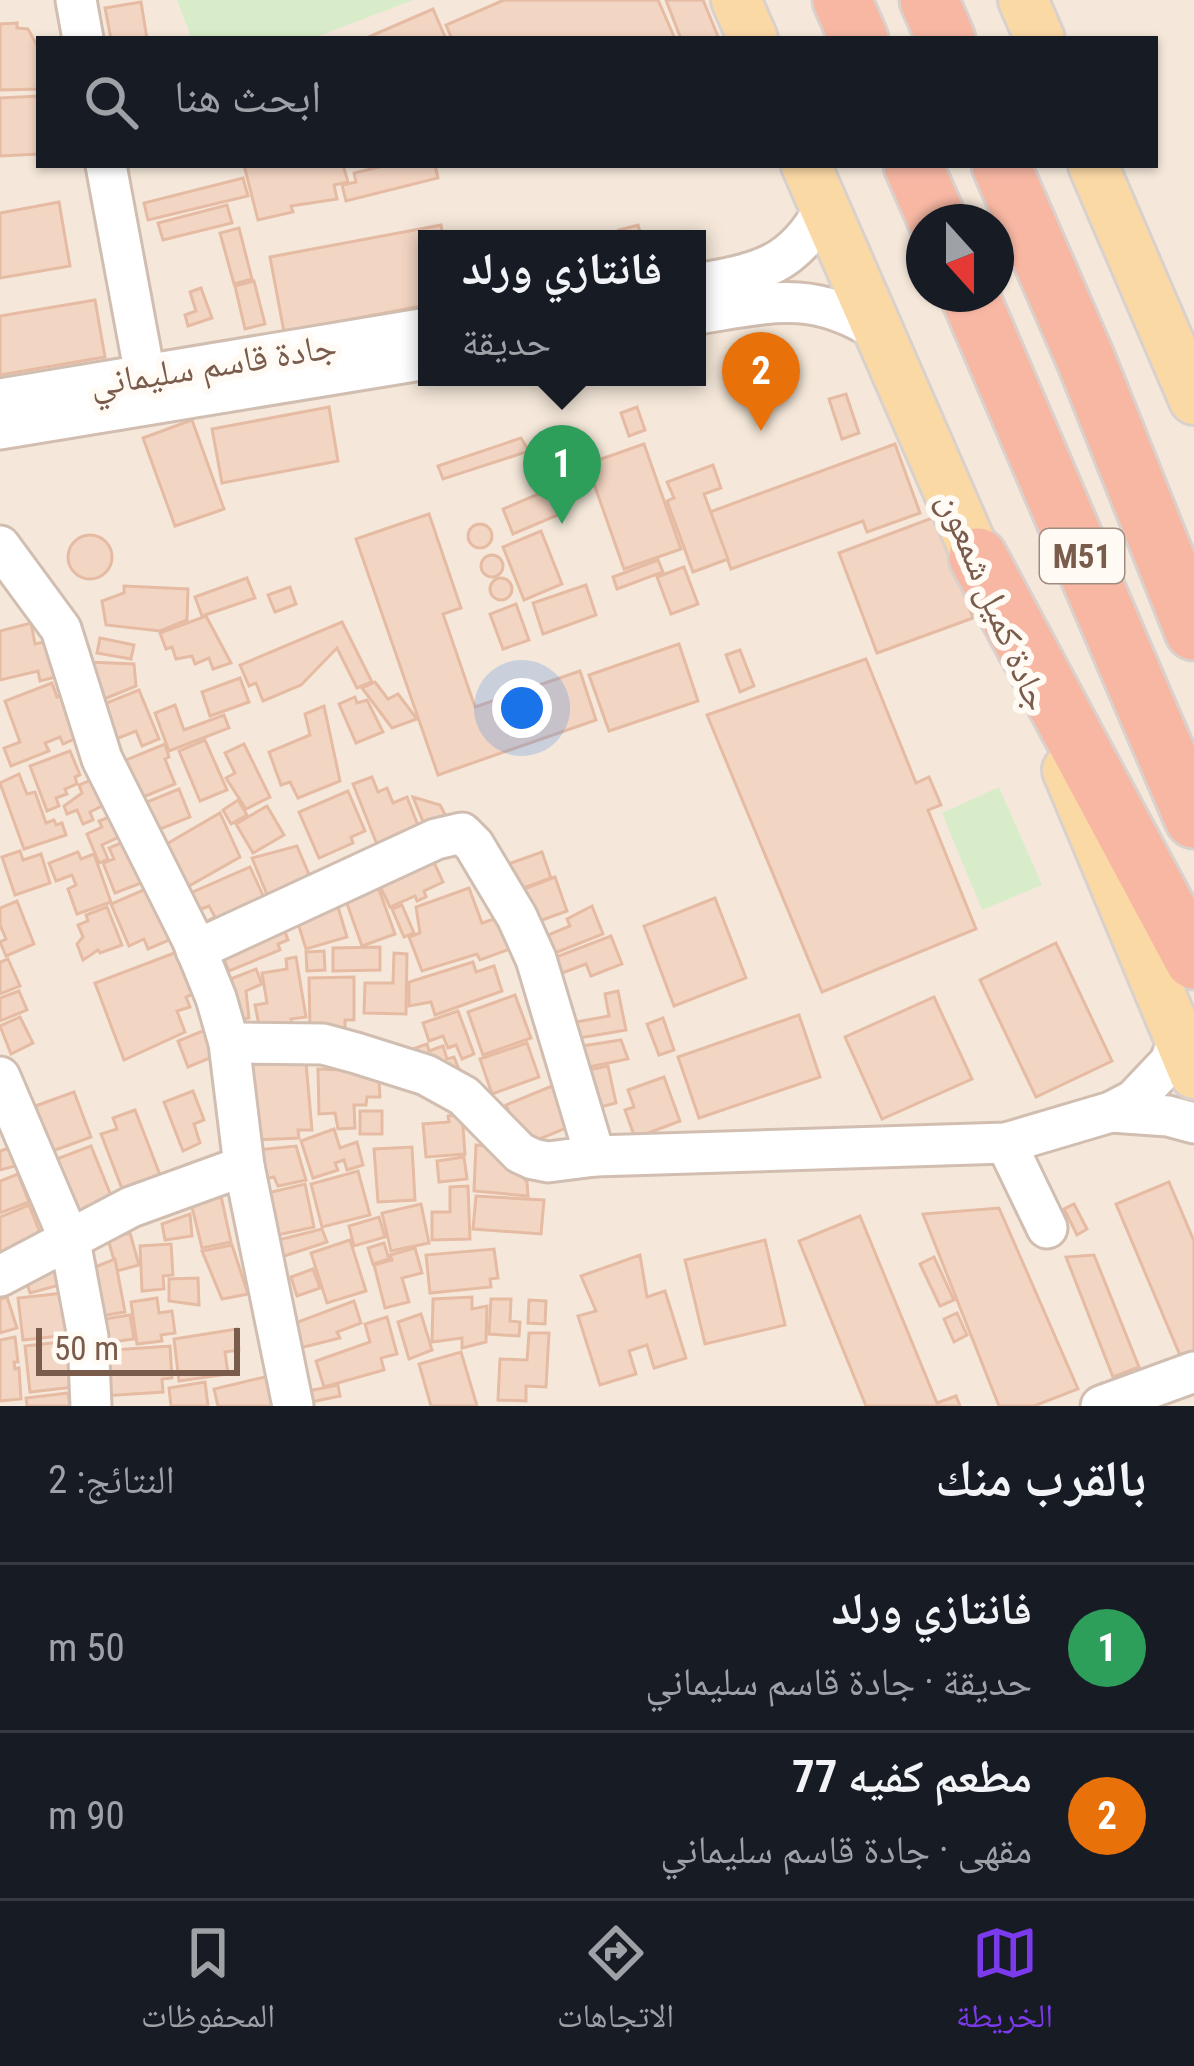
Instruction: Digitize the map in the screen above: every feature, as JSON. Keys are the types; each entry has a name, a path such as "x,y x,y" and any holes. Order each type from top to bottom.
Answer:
{"highway":[{"path":"928,0 945,36"},
{"path":"915,168 930,204"},
{"name":"M51","path":"1002,168 1086,360 1194,631"},
{"name":"M51","path":"977,312 1194,819"},
{"path":"1086,360 1122,419 1194,575"},
{"path":"978,557 1194,960"}],"main road":[{"path":"736,0 752,36"},
{"path":"1023,0 1039,36"},
{"path":"1095,168 1194,400"},
{"name":"جادة كميل شمعون","path":"815,187 978,557 1187,1057"}],"street":[{"path":"76,0 82,36"},
{"path":"107,168 148,389"},
{"path":"706,282 772,266 812,232 815,187"},
{"path":"706,313 787,300 818,303 849,313 876,330"},
{"name":"جادة قاسم سليماني","path":"0,429 148,389 418,330"},
{"name":"جادة قاسم سليماني","path":"0,399 148,389 418,359"},
{"path":"0,546 61,628 102,759 196,950 229,1042 244,1166 293,1406"},
{"path":"196,950 436,839 462,833 474,845 526,935 595,1156"},
{"path":"229,1042 323,1044 426,1076 464,1096 520,1153 548,1162 595,1156 1006,1143 1112,1112 1140,1112 1194,1123"},
{"path":"1112,1112 1187,1057"},
{"path":"0,1077 70,1241 88,1337 91,1406"},
{"path":"1006,1143 1047,1228"},
{"path":"0,1276 130,1207 244,1166"},
{"path":"1101,1406 1194,1372"}],"shaded area":[{"path":"0,0 1194,0 1194,1406 0,1406"}],"green space":[{"path":"177,0 413,0 319,36 191,36"},
{"path":"999,787 1042,885 982,910 942,813"}],"building":[{"path":"504,0 658,0 674,36 451,36 446,25"},
{"path":"666,0 703,0 718,36 680,36"},
{"path":"141,2 147,36 110,36 105,8"},
{"path":"433,9 445,36 371,36"},
{"path":"17,23 17,28 28,29 36,44 36,89 0,90 0,24"},
{"path":"36,96 36,154 0,156 0,98"},
{"path":"245,168 344,168 348,182 334,185 337,199 291,206 293,212 258,220"},
{"path":"375,168 436,168 438,178 346,201 342,185 356,182 354,173"},
{"path":"243,178 248,196 148,220 144,203"},
{"path":"59,202 70,266 0,278 0,213"},
{"path":"227,205 232,223 163,240 158,223"},
{"path":"441,225 442,230 418,230 418,307 284,332 270,257"},
{"path":"239,228 252,279 234,284 220,233"},
{"path":"254,281 265,324 245,329 235,286"},
{"path":"201,288 212,318 188,326 185,315 196,311 190,292"},
{"path":"95,300 105,357 0,375 0,316"},
{"path":"846,394 859,433 842,439 829,399"},
{"path":"329,407 338,461 222,483 212,429"},
{"path":"637,407 645,430 629,436 621,413"},
{"path":"192,420 224,509 175,526 143,438"},
{"path":"521,438 529,451 443,479 438,466"},
{"path":"644,444 681,549 624,569 587,464"},
{"path":"895,444 920,513 867,532 863,521 731,569 710,512"},
{"path":"713,465 721,488 704,494 728,559 693,572 667,501 674,498 667,482"},
{"path":"550,489 560,514 513,534 503,509"},
{"path":"429,514 461,608 443,614 475,707 580,671 596,720 438,775 356,539"},
{"path":"935,517 973,618 877,653 839,553"},
{"path":"480,524 489,527 489,545 480,548 471,545 468,536 471,527"},
{"path":"541,531 562,584 524,600 503,547"},
{"path":"90,535 106,541 112,557 106,573 90,579 74,573 68,557 74,541"},
{"path":"492,555 503,566 492,577 481,566"},
{"path":"658,560 663,572 617,589 613,577"},
{"path":"684,567 698,604 671,614 657,577"},
{"path":"247,578 255,598 202,616 195,597"},
{"path":"501,578 512,589 501,600 490,589"},
{"path":"586,585 596,615 543,634 533,603"},
{"path":"124,586 188,589 187,620 160,631 106,625 102,601 124,593"},
{"path":"290,587 296,604 275,612 268,595"},
{"path":"516,604 529,640 503,649 490,614"},
{"path":"206,616 231,663 213,669 209,658 195,664 192,656 176,659 160,633"},
{"path":"342,622 372,682 357,688 337,648 301,685 263,701 256,683 249,686 240,665"},
{"path":"31,623 35,644 48,641 56,677 40,681 38,671 0,680 0,631"},
{"path":"100,638 134,645 131,659 97,653"},
{"path":"679,644 698,701 609,731 589,675"},
{"path":"740,650 754,686 740,692 726,655"},
{"path":"866,659 916,783 929,777 941,805 928,810 976,929 822,992 707,715"},
{"path":"87,662 134,664 136,686 92,704"},
{"path":"240,678 249,702 210,716 202,692"},
{"path":"375,682 388,699 398,694 417,719 392,728 362,688"},
{"path":"52,683 57,697 63,695 79,737 63,744 60,737 45,743 49,751 11,766 4,748 20,742 5,701"},
{"path":"139,690 159,739 142,746 136,731 111,741 94,708"},
{"path":"355,697 357,703 367,700 383,732 356,743 339,704"},
{"path":"175,705 184,730 224,715 229,728 169,751 155,713"},
{"path":"324,706 340,781 298,798 290,782 281,785 269,752 310,735 305,714"},
{"path":"205,740 227,790 200,801 179,751"},
{"path":"165,744 169,757 165,759 175,784 136,800 121,762"},
{"path":"244,744 270,797 246,809 226,778 235,773 225,753"},
{"path":"70,751 80,775 75,777 77,784 56,798 59,806 47,811 30,766"},
{"path":"19,774 27,794 35,792 46,823 62,823 66,835 24,849 0,783"},
{"path":"372,777 378,792 387,788 393,803 407,797 422,836 380,852 353,784"},
{"path":"91,780 102,806 90,812 93,820 83,824 77,810 67,814 64,806 82,793 79,785"},
{"path":"179,789 190,817 153,832 142,804"},
{"path":"348,791 365,831 351,837 353,843 319,858 299,812"},
{"path":"413,797 440,805 447,818 426,829"},
{"path":"238,800 247,815 231,824 223,810"},
{"path":"267,806 284,835 253,853 236,824"},
{"path":"220,813 240,857 182,890 158,849"},
{"path":"112,816 121,836 102,845 108,859 99,863 87,834"},
{"path":"128,840 144,882 115,893 103,863 114,859 109,848"},
{"path":"297,846 313,884 270,902 252,858"},
{"path":"427,847 443,882 424,891 426,897 417,901 415,896 390,907 373,872"},
{"path":"20,851 23,860 41,854 50,883 15,895 2,857"},
{"path":"78,852 81,859 94,854 111,902 77,914 68,889 76,885 72,875 56,881 49,863"},
{"path":"542,852 551,878 512,892 503,866"},
{"path":"250,867 266,902 208,927 205,922 215,917 209,906 194,912 186,895"},
{"path":"555,877 567,911 531,924 519,891"},
{"path":"377,884 395,934 362,946 343,892"},
{"path":"155,885 174,938 148,949 144,939 129,946 111,904"},
{"path":"469,888 482,923 503,916 515,947 480,960 477,954 422,971 409,937 420,933 416,907"},
{"path":"335,897 347,937 306,949 294,910"},
{"path":"715,898 746,978 674,1006 644,926"},
{"path":"17,901 34,944 6,956 0,942 6,939 0,908"},
{"path":"402,905 414,933 404,937 392,909"},
{"path":"592,906 603,934 555,953 548,935 570,926 567,919"},
{"path":"107,907 122,945 98,950 83,960 77,944 83,937 78,925 88,921 86,915"},
{"path":"281,921 288,940 278,944 280,950 229,971 220,950"},
{"path":"611,936 622,964 591,976 586,964 562,973 556,957"},
{"path":"1056,943 1112,1061 1036,1097 980,980"},
{"path":"380,947 380,970 333,971 333,948"},
{"path":"324,951 325,970 307,971 306,952"},
{"path":"177,952 193,994 186,997 190,1007 177,1011 185,1032 124,1060 95,983"},
{"path":"394,953 407,954 406,1014 364,1013 365,983 393,983"},
{"path":"296,957 306,1017 260,1030 255,1005 267,1003 262,973 287,969 286,959"},
{"path":"8,959 20,986 0,994 0,962"},
{"path":"473,962 476,972 494,966 502,991 435,1015 431,1002 409,1006 409,982"},
{"path":"256,969 262,984 246,991 249,1018 237,1020 228,980"},
{"path":"354,977 354,1020 345,1020 345,1028 310,1029 309,978"},
{"path":"19,991 27,1010 0,1021 0,998"},
{"path":"618,991 626,1030 579,1038 576,1022 609,1016 605,994"},
{"path":"515,995 531,1038 483,1055 468,1012"},
{"path":"934,997 972,1079 882,1119 845,1037"},
{"path":"458,1011 474,1054 462,1059 456,1045 448,1048 443,1036 429,1041 423,1023"},
{"path":"799,1015 820,1077 699,1118 678,1057"},
{"path":"20,1017 33,1043 11,1054 0,1026"},
{"path":"663,1018 674,1050 659,1055 647,1024"},
{"path":"205,1030 215,1056 188,1067 178,1041"},
{"path":"621,1040 628,1059 589,1067 582,1046"},
{"path":"527,1043 539,1077 492,1094 480,1059"},
{"path":"427,1044 429,1051 443,1046 447,1059 454,1057 460,1072 410,1050"},
{"path":"306,1063 312,1130 298,1130 299,1138 252,1140 249,1064"},
{"path":"343,1063 378,1066 380,1097 367,1097 366,1105 354,1105 355,1128 338,1129 335,1113 319,1114 318,1069 343,1070"},
{"path":"608,1066 616,1103 593,1109 584,1071"},
{"path":"664,1077 680,1121 635,1138 625,1110 634,1107 628,1090"},
{"path":"552,1086 569,1127 522,1146 506,1105"},
{"path":"193,1091 204,1120 194,1124 200,1143 183,1151 164,1102"},
{"path":"74,1092 91,1137 47,1153 30,1108"},
{"path":"135,1110 162,1180 124,1194 101,1134 117,1129 113,1118"},
{"path":"360,1111 382,1111 382,1134 360,1134"},
{"path":"462,1114 465,1154 426,1157 423,1124 449,1122 448,1116"},
{"path":"334,1129 340,1148 357,1142 363,1165 347,1170 344,1160 335,1163 338,1170 313,1178 301,1141"},
{"path":"476,1145 499,1147 527,1182 528,1196 474,1191"},
{"path":"91,1146 114,1203 68,1220 46,1163"},
{"path":"296,1146 306,1180 278,1186 274,1177 256,1181 256,1150"},
{"path":"412,1147 415,1200 378,1202 374,1149"},
{"path":"9,1148 15,1166 0,1170 0,1151"},
{"path":"464,1157 467,1179 439,1182 437,1161"},
{"path":"358,1171 370,1215 322,1227 311,1184"},
{"path":"18,1174 29,1202 0,1213 0,1181"},
{"path":"1169,1182 1194,1241 1194,1363 1185,1367 1116,1204"},
{"path":"305,1184 314,1227 273,1236 263,1194"},
{"path":"468,1186 470,1239 432,1240 432,1212 450,1212 450,1187"},
{"path":"221,1196 231,1242 202,1248 191,1203"},
{"path":"476,1196 544,1200 541,1234 473,1229"},
{"path":"421,1204 429,1243 391,1251 382,1213"},
{"path":"1074,1204 1087,1229 1077,1235 1064,1209"},
{"path":"29,1205 45,1245 0,1262 0,1217"},
{"path":"999,1208 1078,1389 1034,1406 999,1406 923,1214"},
{"path":"190,1214 192,1236 165,1240 162,1224"},
{"path":"860,1216 937,1403 956,1396 960,1406 866,1406 799,1241"},
{"path":"379,1217 385,1237 354,1246 349,1226"},
{"path":"322,1229 327,1242 275,1259 270,1242"},
{"path":"130,1233 139,1265 117,1271 108,1239"},
{"path":"350,1240 366,1291 327,1303 311,1253"},
{"path":"765,1240 785,1325 705,1344 685,1260"},
{"path":"384,1243 389,1259 373,1264 368,1248"},
{"path":"171,1244 173,1275 163,1276 164,1289 142,1291 140,1246"},
{"path":"232,1245 248,1294 222,1299 202,1251"},
{"path":"415,1248 422,1273 402,1278 409,1302 385,1308 374,1265"},
{"path":"494,1249 498,1278 490,1279 491,1287 430,1293 426,1255"},
{"path":"640,1255 647,1297 665,1291 686,1358 654,1368 647,1345 629,1351 636,1374 600,1385 578,1316 596,1311 581,1276"},
{"path":"1094,1255 1139,1367 1113,1377 1066,1257"},
{"path":"934,1257 954,1300 940,1306 920,1264"},
{"path":"115,1259 125,1312 94,1317 85,1271"},
{"path":"66,1266 71,1282 30,1293 25,1277"},
{"path":"313,1269 320,1288 297,1296 291,1277"},
{"path":"198,1278 199,1305 169,1301 169,1279"},
{"path":"73,1292 77,1334 23,1340 18,1298"},
{"path":"7,1297 17,1328 0,1333 0,1299"},
{"path":"472,1297 472,1309 487,1306 486,1342 462,1348 462,1338 432,1342 433,1299"},
{"path":"157,1298 159,1313 172,1311 175,1333 161,1335 162,1341 137,1344 131,1302"},
{"path":"491,1299 511,1299 510,1321 520,1322 519,1336 489,1334"},
{"path":"529,1300 546,1301 545,1324 528,1323"},
{"path":"354,1301 361,1323 337,1332 340,1338 296,1349 287,1326"},
{"path":"957,1313 967,1335 954,1342 944,1319"},
{"path":"421,1314 432,1350 409,1359 398,1322"},
{"path":"130,1315 134,1339 96,1344 92,1321"},
{"path":"387,1317 397,1354 381,1358 384,1370 324,1387 316,1361 370,1342 365,1324"},
{"path":"237,1329 239,1350 225,1352 228,1374 179,1381 174,1339"},
{"path":"529,1333 549,1333 546,1387 526,1386 526,1401 498,1400 500,1359 527,1360"},
{"path":"15,1337 21,1399 0,1401 0,1340"},
{"path":"78,1340 83,1386 30,1392 25,1346"},
{"path":"170,1346 172,1378 162,1379 163,1392 103,1396 100,1351"},
{"path":"461,1352 477,1406 431,1406 419,1364"},
{"path":"269,1376 275,1406 218,1406 214,1389"},
{"path":"205,1382 208,1406 171,1406 169,1388"},
{"path":"338,1385 340,1396 306,1403 303,1392"},
{"path":"68,1393 70,1406 27,1406 26,1398"}],"place":[{"name":"مطعم كفيه 77","path":"761,431"},
{"name":"فانتازي ورلد","path":"562,524"}]}
